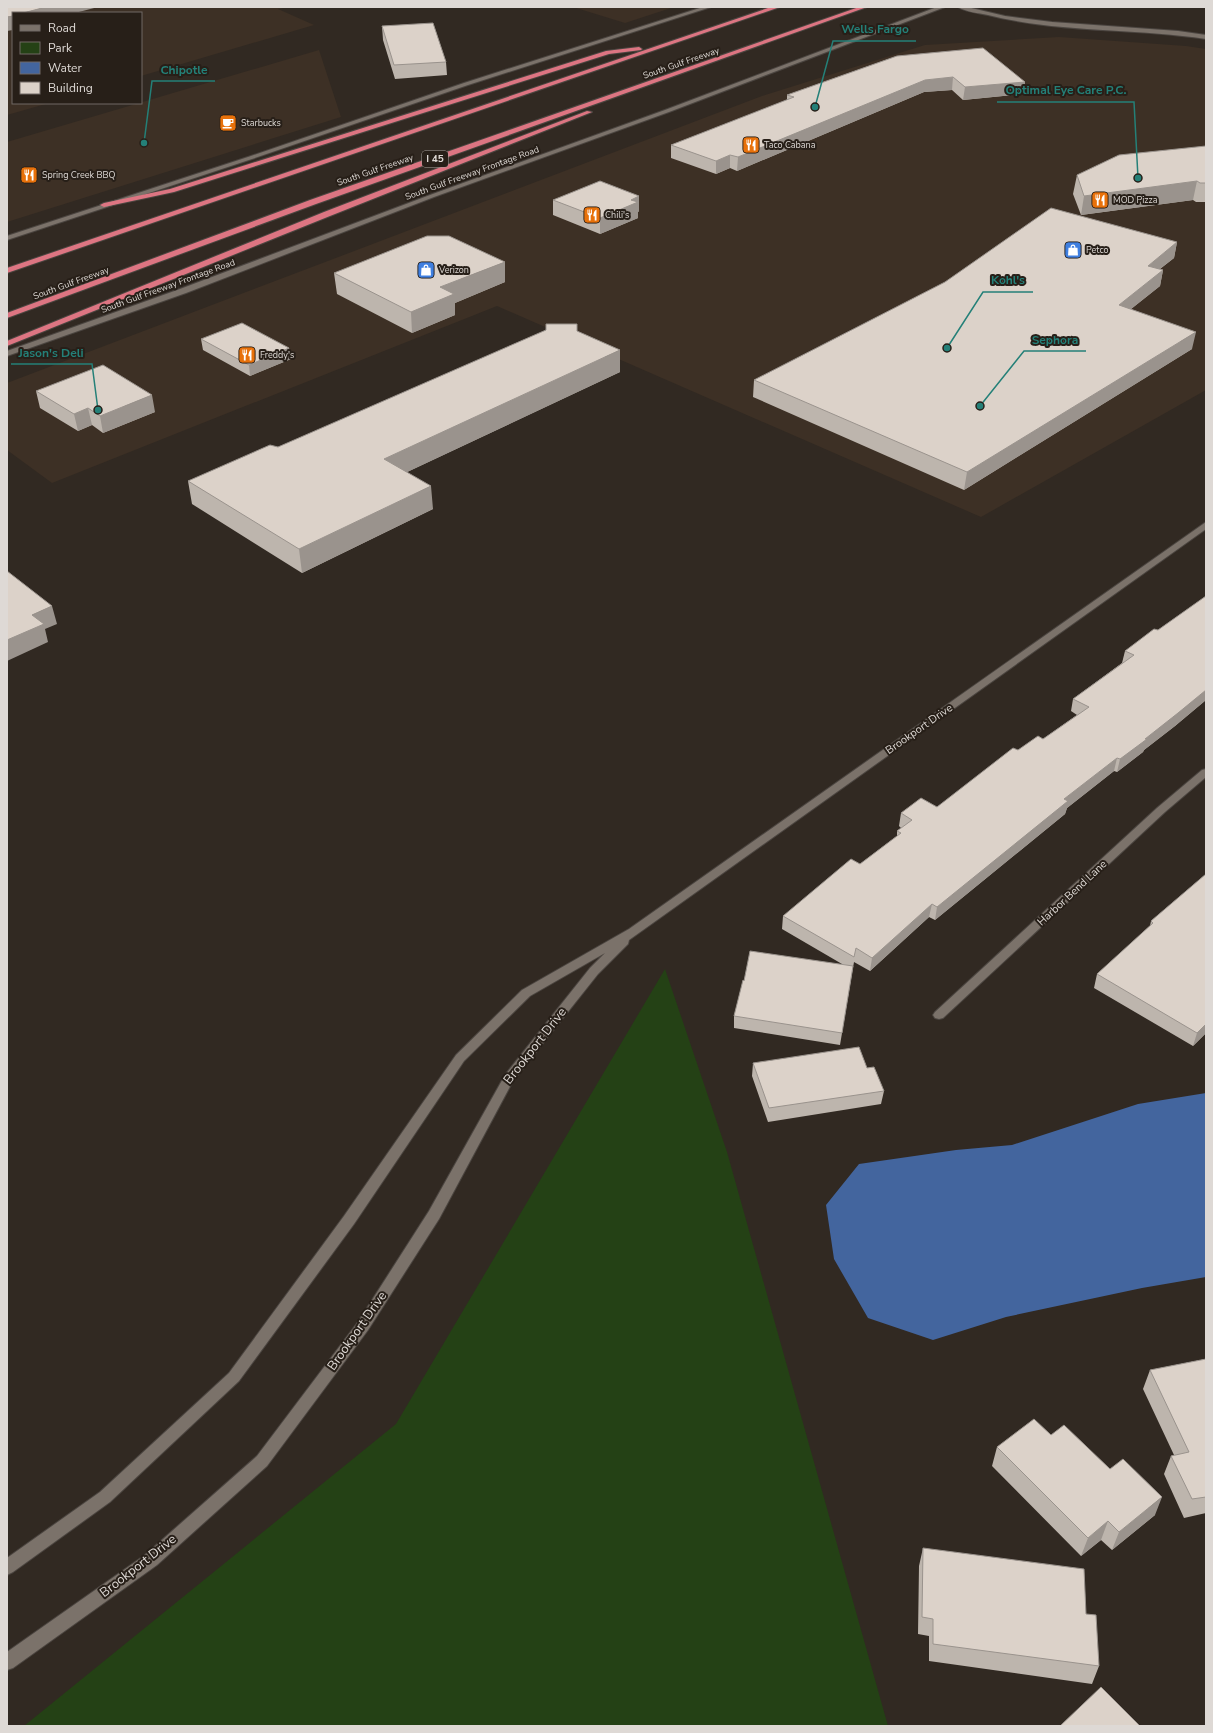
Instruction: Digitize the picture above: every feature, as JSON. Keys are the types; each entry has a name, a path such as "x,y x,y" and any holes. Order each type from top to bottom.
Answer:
{"highway":[{"name":"South Gulf Freeway","path":"7,271 777,7"},
{"name":"South Gulf Freeway","path":"7,316 313,202 864,7"},
{"path":"104,205 172,191 608,52 660,47"},
{"path":"7,344 327,214 570,121 679,73"}],"main road":[{"path":"7,238 466,84 708,7"},
{"name":"South Gulf Freeway Frontage Road","path":"7,354 183,291 432,196 666,111 942,7"},
{"path":"961,7 1005,18 1052,24 1166,32 1206,37"},
{"name":"Brookport Drive","path":"7,1567 105,1497 234,1377 349,1220 460,1058 526,992 633,932 1206,526"},
{"name":"Harbor Bend Lane","path":"939,1015 1161,810 1206,772"},
{"name":"Brookport Drive","path":"7,1662 151,1560 262,1461 358,1332 434,1215 509,1078 594,971 633,932"}],"shaded area":[{"path":"7,7 289,7 278,9 314,25 142,76 142,12 12,12 12,104 46,104 7,115"},
{"path":"573,7 674,7 625,23"},
{"path":"1059,37 1186,46 1206,49 1206,390 981,517 497,306 52,483 7,450 7,383 762,96 925,45"},
{"path":"319,50 341,117 7,222 7,142 136,104 142,104 142,102"}],"green space":[{"path":"665,969 727,1152 888,1726 24,1726 396,1424"}],"water":[{"path":"1206,1093 1206,1277 1142,1288 1006,1317 933,1340 868,1318 834,1259 826,1205 859,1164 956,1150 1012,1145 1138,1104"}],"building":[{"path":"7,7 46,7 27,12 12,12 12,16 7,17"},
{"path":"433,23 446,62 394,65 382,26"},
{"path":"983,48 1025,82 965,87 953,77 925,80 738,157 730,155 716,161 671,145 794,97 787,95 897,56"},
{"path":"1206,146 1206,183 1200,183 1197,181 1084,196 1077,175 1119,155"},
{"path":"600,181 639,196 631,200 638,202 600,218 553,200"},
{"path":"1051,208 1177,242 1148,266 1163,270 1119,305 1196,332 967,472 754,380 945,282"},
{"path":"427,236 449,236 505,262 440,287 454,294 411,312 334,273"},
{"path":"242,323 289,348 249,365 201,339"},
{"path":"546,324 577,324 577,331 620,350 384,459 431,486 299,549 188,481 270,445 278,447 546,330"},
{"path":"103,365 152,395 100,416 88,408 74,414 36,391"},
{"path":"7,571 52,606 32,615 44,624 7,640"},
{"path":"1206,596 1206,690 1145,739 1147,739 1120,759 1117,758 1064,799 1068,801 937,907 932,904 872,958 856,948 854,957 783,916 851,859 860,864 901,833 897,831 912,820 901,813 921,798 937,807 1013,748 1018,750 1038,736 1043,739 1089,707 1073,699 1134,655 1125,651 1154,629 1158,630"},
{"path":"1206,874 1206,1024 1197,1033 1097,974 1153,923 1151,921"},
{"path":"750,951 853,966 842,1033 734,1016 743,980 744,981"},
{"path":"859,1047 867,1068 874,1067 884,1091 769,1108 753,1063"},
{"path":"1206,1359 1206,1497 1192,1499 1171,1456 1189,1452 1150,1370"},
{"path":"1034,1419 1051,1435 1064,1425 1110,1469 1123,1459 1162,1497 1119,1532 1108,1521 1088,1538 997,1447"},
{"path":"923,1548 1084,1569 1086,1614 1096,1615 1099,1666 933,1644 933,1619 922,1617"},
{"path":"1101,1687 1140,1726 1060,1726"}],"place":[{"name":"Wells Fargo","path":"815,107"},
{"name":"Starbucks","path":"228,123"},
{"name":"Chipotle","path":"144,143"},
{"name":"Taco Cabana","path":"751,145"},
{"name":"Spring Creek BBQ","path":"29,175"},
{"name":"Optimal Eye Care P.C.","path":"1138,178"},
{"name":"MOD Pizza","path":"1100,200"},
{"name":"Chili's","path":"592,215"},
{"name":"Petco","path":"1073,250"},
{"name":"Verizon","path":"426,270"},
{"name":"Kohl's","path":"947,348"},
{"name":"Freddy's","path":"247,355"},
{"name":"Sephora","path":"980,406"},
{"name":"Jason's Deli","path":"98,410"}]}
